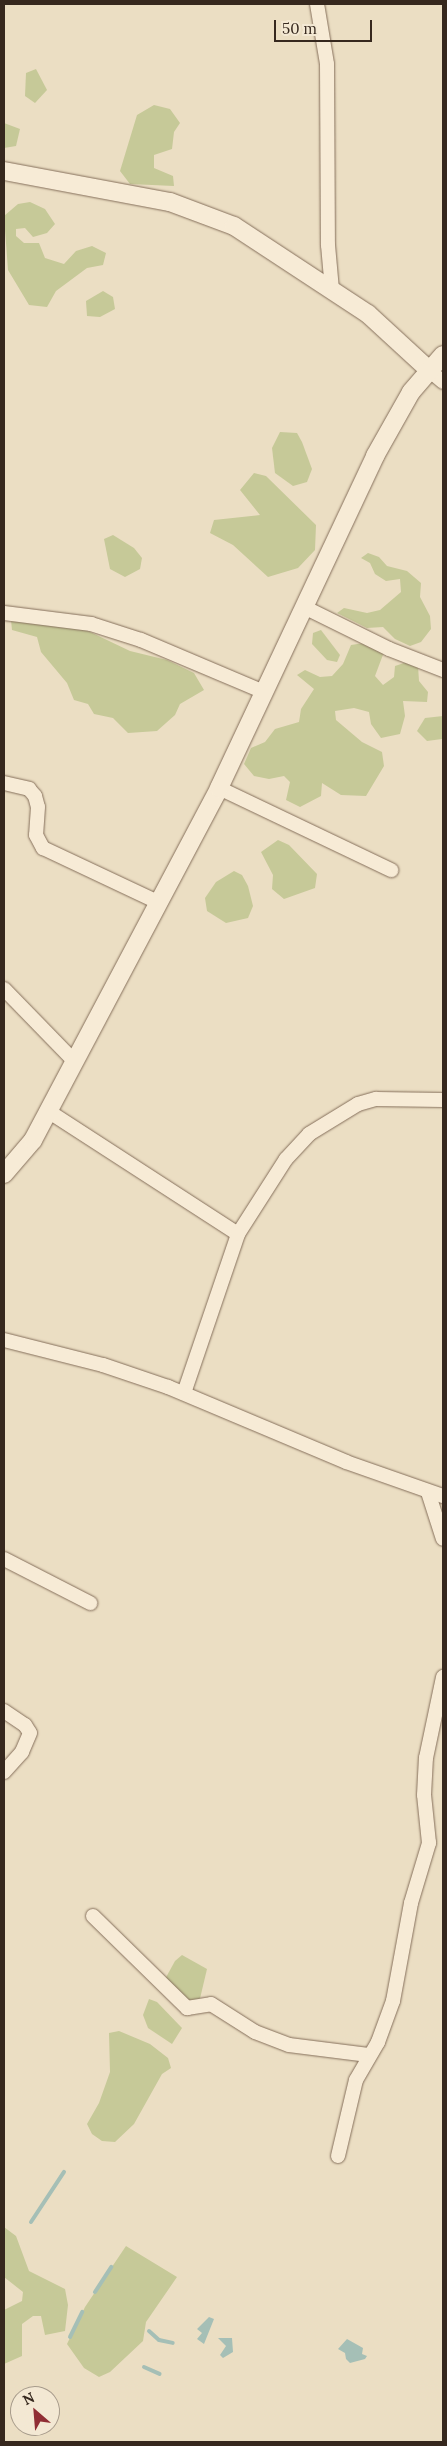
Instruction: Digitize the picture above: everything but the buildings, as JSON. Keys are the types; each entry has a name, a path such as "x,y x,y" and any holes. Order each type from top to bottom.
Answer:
{"street":[{"path":"317,4 327,64 328,245 332,290"},
{"path":"4,171 170,202 234,226 368,314 437,376"},
{"path":"4,1174 33,1140 73,1060 219,788 375,456 411,392 437,376 443,356"},
{"path":"304,607 389,649 443,670"},
{"path":"4,613 91,624 141,640 264,692"},
{"path":"4,784 29,789 35,796 38,807 36,836 43,848 158,902"},
{"path":"219,788 391,870"},
{"path":"4,989 73,1060"},
{"path":"184,1393 238,1234 286,1159 309,1134 358,1104 376,1099 443,1100"},
{"path":"48,1112 238,1234"},
{"path":"4,1340 112,1368 184,1393 346,1462 443,1496"},
{"path":"428,1492 443,1539"},
{"path":"4,1559 90,1602"},
{"path":"338,2156 353,2092 368,2056 378,2042 394,1994 411,1903 429,1843 424,1795 426,1758 443,1677"},
{"path":"4,1711 25,1725 30,1734 22,1752 4,1772"},
{"path":"93,1916 187,2008 211,2004 255,2032 289,2045 368,2056"}],"green space":[{"path":"36,69 47,90 35,103 25,96 26,73"},
{"path":"154,105 170,109 180,123 174,132 172,149 154,155 154,168 173,176 174,186 130,184 120,171 137,115"},
{"path":"4,123 20,129 16,146 4,148"},
{"path":"30,202 45,209 55,224 47,233 33,237 25,228 16,229 16,236 24,243 39,243 45,258 64,264 76,251 92,246 106,253 103,265 87,268 56,291 47,307 29,305 8,270 4,216 18,204"},
{"path":"103,291 113,297 115,309 100,317 87,316 86,301"},
{"path":"280,432 297,433 302,442 312,469 307,482 293,486 275,473 272,448"},
{"path":"254,473 266,476 316,525 315,550 298,568 268,577 233,545 210,533 214,520 260,515 240,490"},
{"path":"113,535 134,548 142,558 140,569 125,577 110,569 104,539"},
{"path":"368,553 379,557 387,566 407,571 421,583 420,597 430,616 431,629 421,642 410,646 395,639 383,627 367,628 337,613 344,608 367,613 380,610 401,592 400,579 386,581 375,574 370,563 361,558"},
{"path":"11,620 86,630 130,651 167,660 194,673 204,690 180,704 175,715 157,731 128,733 113,718 94,714 88,704 74,700 67,683 41,652 37,637 12,630"},
{"path":"321,630 340,655 337,662 327,660 312,644 313,633"},
{"path":"364,643 384,652 375,676 383,685 394,677 395,666 407,662 418,666 419,681 428,692 427,702 403,701 405,716 400,734 381,738 371,724 369,712 354,708 335,711 336,720 362,742 382,752 384,766 366,796 341,795 322,783 321,796 300,807 286,800 290,782 284,776 269,779 254,776 244,764 251,748 265,742 275,729 299,722 301,709 314,689 297,675 305,670 320,677 332,676 343,664 351,645"},
{"path":"443,716 442,739 427,741 417,731 425,718"},
{"path":"278,840 289,845 317,874 315,888 284,899 272,889 273,875 261,852"},
{"path":"234,871 242,875 248,886 253,906 248,918 226,923 207,911 205,898 216,882"},
{"path":"182,1955 207,1969 198,2007 164,1981 175,1961"},
{"path":"149,1999 157,2002 182,2028 172,2044 148,2028 143,2015"},
{"path":"119,2031 150,2044 168,2058 171,2068 162,2074 134,2124 115,2142 102,2141 92,2134 87,2124 99,2103 110,2072 109,2033"},
{"path":"4,2227 16,2236 29,2271 65,2289 68,2305 65,2331 45,2335 41,2316 33,2316 22,2324 22,2356 4,2364 4,2310 22,2301 23,2292 4,2277"},
{"path":"126,2246 177,2277 146,2322 143,2341 110,2372 99,2377 84,2368 67,2344 85,2307"}],"water":[{"path":"209,2317 214,2319 204,2344 197,2339 202,2333 197,2329"},
{"path":"218,2338 232,2338 233,2352 223,2358 220,2355 226,2346"},
{"path":"347,2339 363,2348 362,2354 367,2356 365,2359 350,2363 346,2359 345,2353 338,2349"}],"waterway":[{"path":"31,2222 64,2172"},
{"path":"95,2292 111,2267"},
{"path":"70,2337 82,2312"},
{"path":"149,2331 159,2340 173,2343"},
{"path":"144,2367 160,2374"}]}
